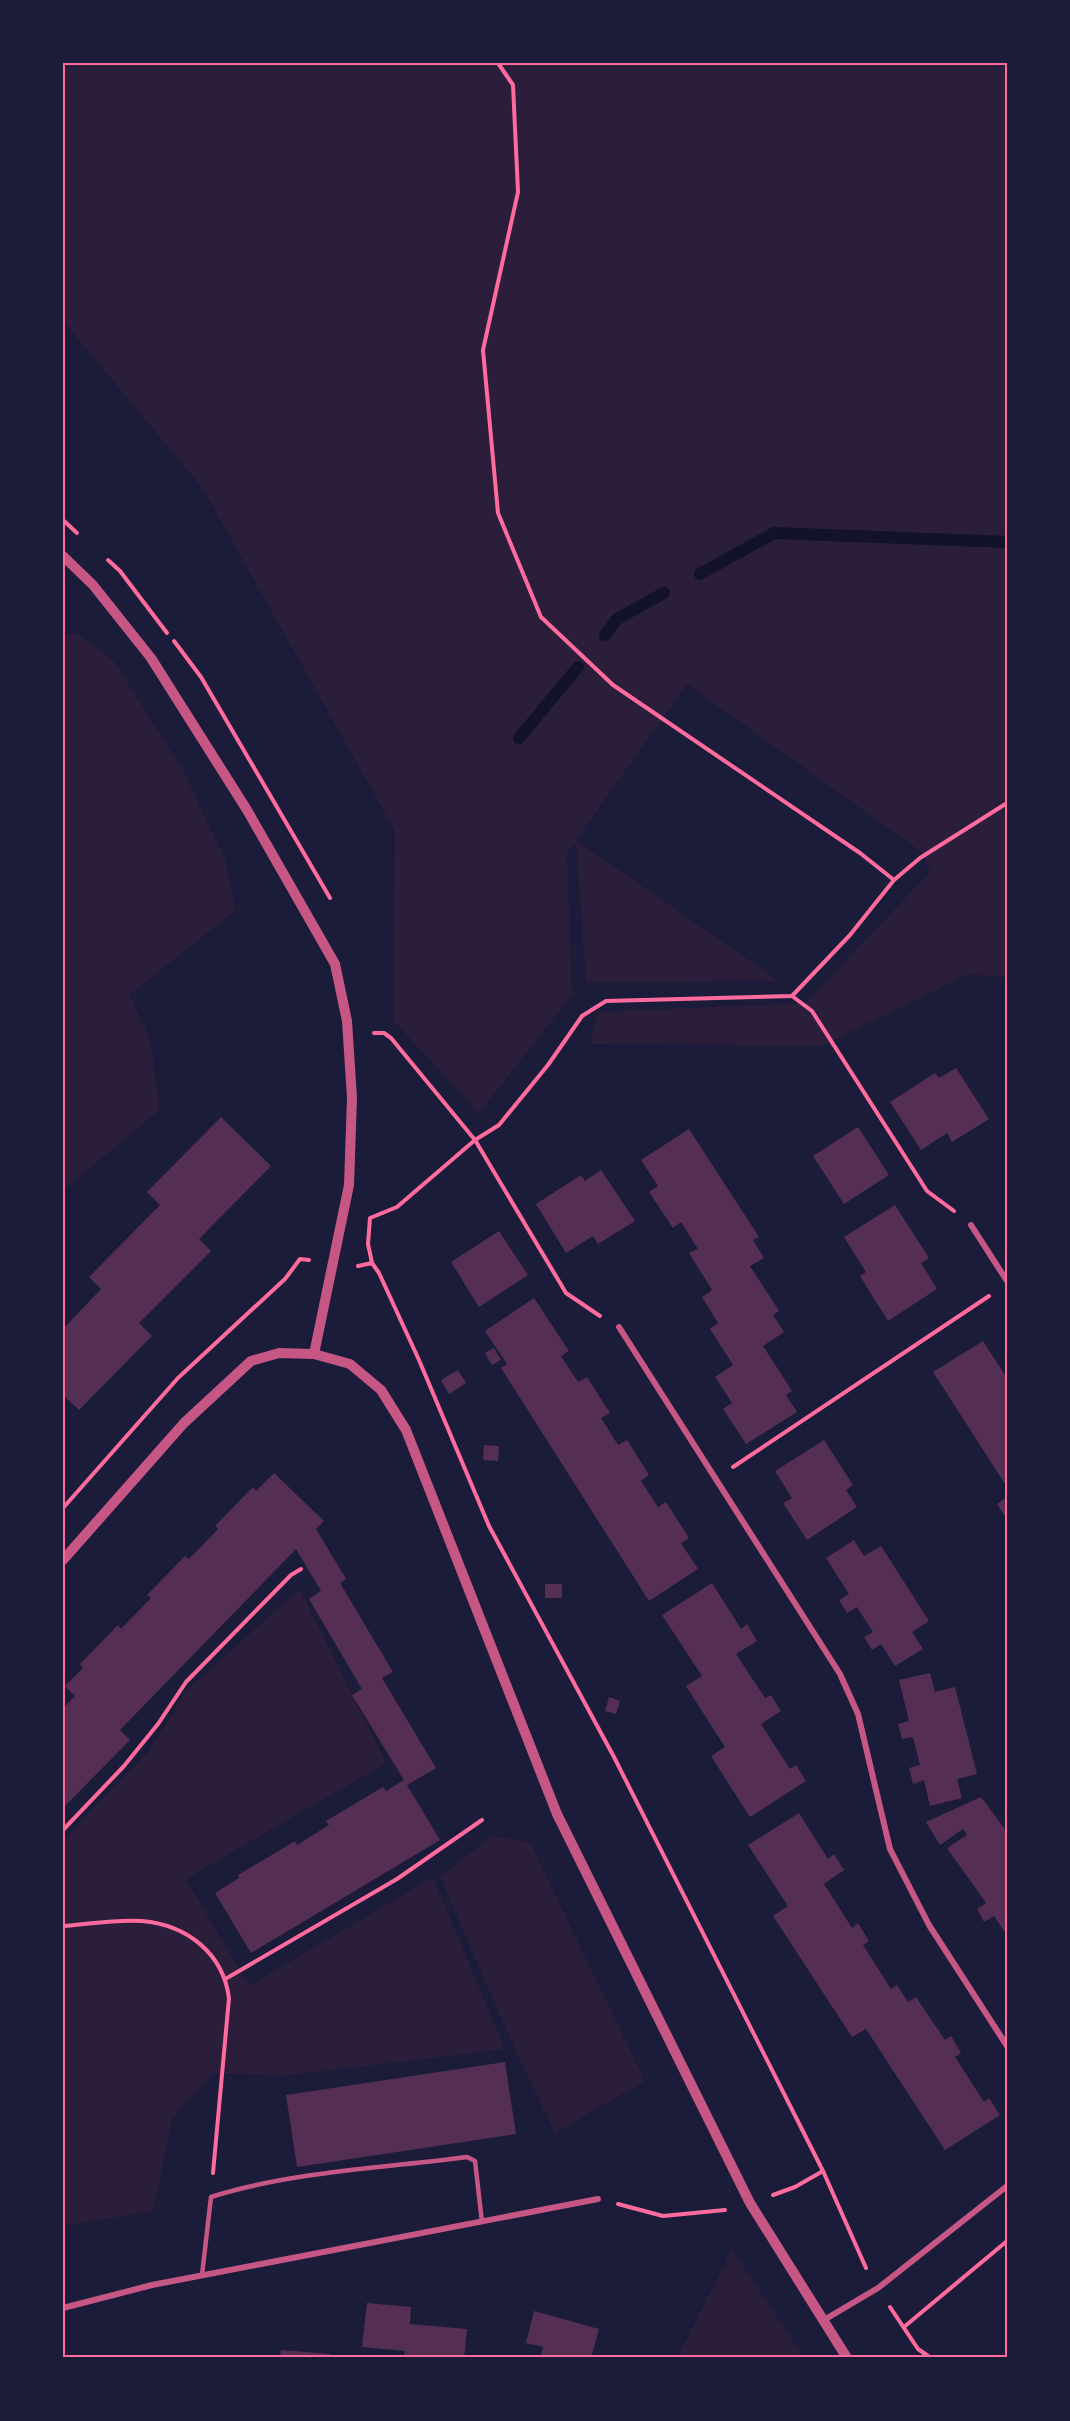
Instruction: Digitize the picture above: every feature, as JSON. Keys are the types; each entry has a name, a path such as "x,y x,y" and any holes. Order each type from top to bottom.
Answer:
{"street":[{"path":"63,556 93,585 152,658 247,810 334,964 347,1021 352,1098 349,1185 314,1354"},
{"path":"971,1225 1007,1281"},
{"path":"619,1327 840,1674 858,1714 890,1849 929,1925 1007,2046"},
{"path":"63,1560 184,1423 251,1361 279,1353 314,1354 350,1364 381,1390 405,1430 557,1814 750,2203 847,2358"},
{"path":"824,2320 878,2288 1007,2186"},
{"path":"63,2308 202,2275 598,2199"}],"lane":[{"path":"202,2275 211,2197 232,2190 323,2175 467,2157 475,2161 482,2222"}],"path":[{"path":"498,63 513,85 518,192 483,350 498,513 541,616 613,685 860,853 894,880"},
{"path":"792,996 850,935 894,880 920,858 1007,803"},
{"path":"372,1263 368,1244 370,1218 397,1207 475,1140 499,1125 548,1065 582,1016 606,1000 792,996 812,1011 927,1191 971,1225"},
{"path":"373,1033 384,1033 391,1038 475,1140 566,1293 619,1327"},
{"path":"715,1479 997,1290"},
{"path":"63,1830 124,1766 158,1724 186,1682 291,1575 301,1569"},
{"path":"227,1978 397,1879 482,1820"},
{"path":"63,1926 143,1922 178,1930 204,1946 227,1978 229,1998 211,2197"},
{"path":"598,2199 663,2216 721,2211 795,2187 824,2171"},
{"path":"904,2327 1007,2241"}],"shaded area":[{"path":"63,63 1007,63 1007,978 969,974 822,1046 590,1044 598,1012 806,1003 930,872 923,853 687,684 576,840 779,981 586,982 576,841 567,854 572,995 479,1113 393,1020 395,831 203,489 63,321"},
{"path":"76,633 113,660 184,772 226,862 235,911 129,995 150,1038 160,1110 63,1190 63,635"},
{"path":"300,1589 386,1763 186,1879 249,1986 433,1877 505,2049 284,2076 213,2073 173,2117 153,2211 63,2226 63,1840 148,1752 188,1689"},
{"path":"492,1836 530,1842 645,2081 555,2133 520,2061 440,1877"},
{"path":"732,2250 800,2352 803,2358 677,2358"}],"building":[{"path":"956,1068 989,1119 952,1142 947,1133 921,1150 890,1102 935,1073 939,1078"},
{"path":"221,1117 271,1166 199,1239 211,1251 139,1323 152,1336 79,1410 63,1395 63,1329 101,1289 89,1277 160,1205 147,1192"},
{"path":"858,1127 889,1175 844,1204 813,1156"},
{"path":"689,1129 759,1237 753,1240 764,1258 750,1266 779,1311 773,1315 784,1332 763,1346 792,1391 786,1395 797,1412 746,1444 723,1409 732,1403 715,1377 733,1365 710,1329 718,1323 702,1297 712,1290 689,1253 698,1249 681,1222 673,1228 649,1192 658,1186 641,1160"},
{"path":"601,1170 635,1221 598,1244 593,1236 566,1253 536,1204 581,1175 585,1181"},
{"path":"895,1205 929,1258 921,1263 937,1289 888,1321 860,1276 866,1272 844,1237"},
{"path":"499,1231 528,1275 479,1307 451,1262"},
{"path":"534,1298 569,1351 561,1356 578,1382 587,1377 610,1413 601,1418 618,1445 627,1440 649,1475 641,1481 658,1507 666,1502 689,1538 681,1543 698,1569 649,1601 501,1368 507,1364 485,1331"},
{"path":"983,1341 1007,1378 1007,1487 933,1372"},
{"path":"494,1348 501,1360 492,1365 485,1353"},
{"path":"458,1370 466,1383 449,1394 441,1380"},
{"path":"824,1440 853,1485 846,1490 857,1507 807,1540 783,1503 792,1498 775,1471"},
{"path":"484,1445 499,1446 498,1461 483,1460"},
{"path":"274,1473 324,1521 316,1529 346,1579 340,1583 393,1672 382,1678 436,1768 407,1785 440,1840 251,1953 215,1893 239,1878 238,1875 295,1841 297,1845 329,1825 326,1821 383,1787 386,1791 404,1780 352,1695 362,1689 309,1599 321,1591 296,1549 120,1730 130,1740 63,1808 63,1708 75,1696 65,1686 83,1668 80,1664 118,1625 121,1629 151,1598 147,1595 185,1556 189,1559 218,1529 215,1526 253,1487 256,1491"},
{"path":"1007,1497 1007,1520 997,1504"},
{"path":"854,1540 864,1556 881,1546 929,1621 912,1632 923,1649 895,1666 881,1644 872,1650 864,1637 873,1632 857,1607 847,1613 839,1600 849,1594 826,1558"},
{"path":"712,1583 741,1629 747,1624 757,1641 736,1654 765,1698 771,1695 781,1711 761,1724 790,1769 796,1765 806,1781 750,1817 711,1756 725,1747 686,1686 702,1676 662,1615"},
{"path":"545,1584 562,1584 562,1598 545,1598"},
{"path":"930,1673 935,1692 955,1687 977,1774 957,1779 962,1798 930,1806 924,1780 913,1784 909,1768 920,1765 913,1737 902,1739 898,1724 909,1721 899,1680"},
{"path":"609,1697 620,1701 616,1714 605,1711"},
{"path":"981,1797 1007,1832 1007,1936 994,1916 984,1922 977,1909 986,1903 947,1848 967,1835 963,1829 940,1845 926,1822"},
{"path":"799,1813 828,1859 834,1854 844,1870 824,1884 852,1928 858,1923 869,1941 863,1945 891,1989 897,1985 908,2002 916,1997 945,2040 951,2036 961,2053 955,2057 984,2102 989,2098 1000,2115 945,2150 866,2029 852,2037 773,1916 788,1906 748,1845"},
{"path":"505,2062 516,2134 297,2167 286,2095"},
{"path":"367,2303 411,2307 410,2324 467,2329 464,2358 412,2358 412,2355 404,2355 405,2351 362,2347"},
{"path":"534,2311 599,2329 591,2358 540,2358 543,2347 526,2343"},
{"path":"281,2350 330,2354 329,2358 280,2358"}],"waterway":[{"path":"700,574 774,533 1007,542"},
{"path":"605,635 617,619 664,593"},
{"path":"519,738 578,667"}]}
